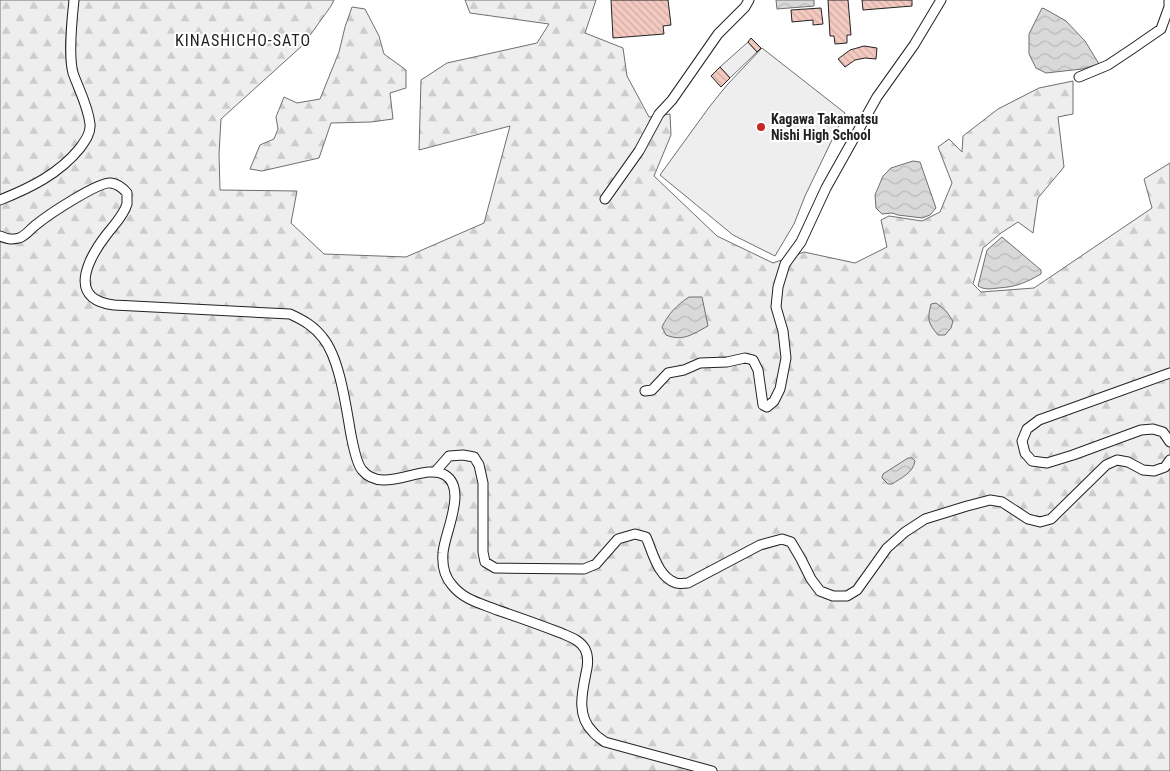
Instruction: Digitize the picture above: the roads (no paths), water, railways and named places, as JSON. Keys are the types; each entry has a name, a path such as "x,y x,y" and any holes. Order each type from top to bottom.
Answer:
{"street":[{"path":"0,200 23,191 48,177 73,157 87,139 90,126 84,98 73,72 70,56 74,0"},
{"path":"605,199 639,151 659,114 672,100 718,34 745,7 749,0"},
{"path":"645,391 652,390 668,373 684,370 700,363 727,362 745,358 753,360 758,370 763,405 767,407 774,401 780,389 786,358 783,331 776,307 778,287 785,264 801,242 826,188 877,97 914,45 941,0"},
{"path":"1079,77 1108,65 1161,28 1169,7 1169,0"},
{"path":"0,236 9,240 21,238 36,224 77,198 109,182 121,186 127,193 126,205 122,215 98,246 88,266 85,277 86,288 91,297 100,302 114,305 290,314 314,328 324,339 336,362 352,439 362,470 369,476 380,480 435,472 444,474 454,486 453,513 443,550 442,562 449,583 458,593 470,600 548,628 579,642 586,651 588,661 582,691 583,715 592,732 605,742 712,771"},
{"path":"1170,373 1039,420 1027,429 1022,441 1025,453 1032,461 1047,463 1141,430 1153,429 1163,432 1170,442"},
{"path":"435,472 449,456 463,454 474,458 479,465 483,483 483,552 486,562 495,568 584,569 596,564 618,539 635,534 646,537 658,567 666,578 677,583 688,583 760,545 782,539 791,542 811,579 820,591 832,596 847,596 857,590 887,548 905,532 925,519 990,500 1002,502 1028,519 1040,522 1051,519 1106,465 1117,460 1128,462 1143,470 1154,471 1165,467 1170,460"}],"water":[{"path":"776,0 814,0 814,6 777,9"},
{"path":"1042,8 1066,21 1085,41 1099,64 1082,69 1046,73 1036,68 1029,54 1029,34"},
{"path":"913,161 920,162 936,208 930,215 922,218 892,213 882,214 876,208 875,195 883,176 891,168"},
{"path":"1002,237 1041,270 1041,274 1015,286 985,289 978,286 987,250"},
{"path":"689,297 702,297 708,326 683,337 678,338 666,335 662,327 664,322 673,310"},
{"path":"936,303 946,311 953,321 951,328 945,335 938,335 929,321 931,304"},
{"path":"908,458 912,458 915,461 912,469 906,475 892,484 888,484 882,478 883,474"}],"place":[{"name":"Kagawa Takamatsu Nishi High School","path":"761,127"}],"district":[{"name":"KINASHICHO-SATO","path":"243,40"}]}
